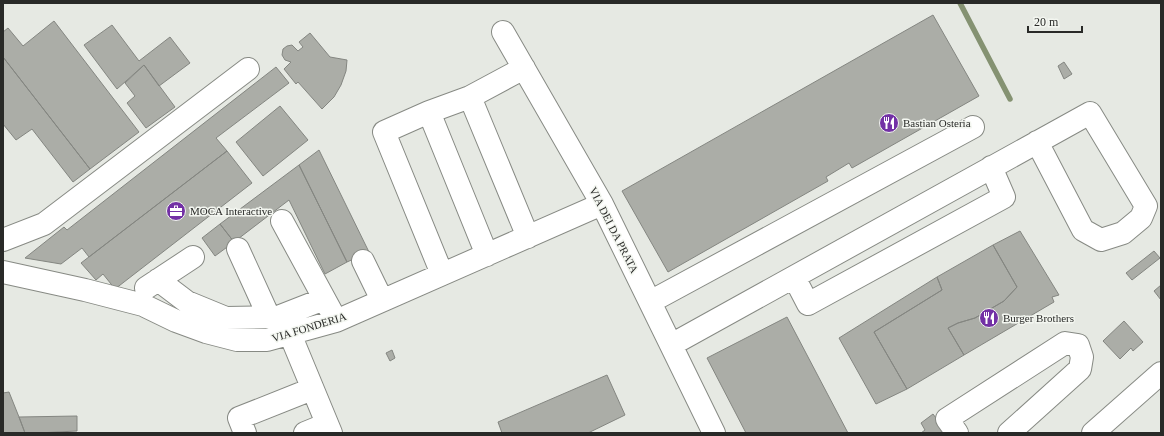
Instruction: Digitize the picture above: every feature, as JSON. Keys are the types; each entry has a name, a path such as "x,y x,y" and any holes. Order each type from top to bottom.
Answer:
{"street":[{"name":"VIA DEI DA PRATA","path":"503,32 602,204 714,433"},
{"path":"442,274 384,132 429,112 470,97 524,68"},
{"path":"3,240 44,224 248,69"},
{"path":"470,97 528,237"},
{"path":"429,112 487,254"},
{"path":"671,345 1037,142 1090,113 1146,206 1141,218 1123,233 1101,240 1083,230 1037,142"},
{"path":"650,302 972,128"},
{"path":"794,277 808,304 1004,197 992,167"},
{"name":"VIA FONDERIA","path":"3,272 136,303 206,332 237,340 267,340 336,321 602,204"},
{"path":"282,220 336,321"},
{"path":"238,249 269,317"},
{"path":"136,303 142,291 193,257"},
{"path":"363,261 382,300"},
{"path":"158,280 187,302 226,318 278,317 324,299"},
{"path":"290,334 329,428 305,433"},
{"path":"957,433 947,420 1065,343 1078,344 1082,357 1080,369 1009,433"},
{"path":"1093,433 1161,373"},
{"path":"245,433 239,418 312,389"}],"building":[{"path":"933,15 979,96 852,168 849,163 826,177 828,181 668,272 622,191"},
{"path":"54,21 139,132 90,169 3,57 3,32 8,28 23,46"},
{"path":"112,25 139,61 170,37 190,63 159,86 144,65 117,89 84,45"},
{"path":"310,33 330,57 347,60 346,71 341,85 334,97 322,109 298,82 296,84 284,69 291,62 285,60 282,55 283,49 292,45 298,51 303,47 299,42"},
{"path":"3,57 90,169 73,182 32,129 16,140 3,124"},
{"path":"1064,62 1072,74 1064,79 1058,66"},
{"path":"144,65 175,107 146,128 127,103 135,96 125,83"},
{"path":"276,67 289,83 216,138 227,151 89,257 82,248 61,264 25,258 64,227 67,230"},
{"path":"280,106 308,140 263,176 236,142"},
{"path":"319,150 369,252 347,262 299,165"},
{"path":"227,151 252,183 115,289 103,274 96,280 81,263"},
{"path":"299,165 347,262 325,274 289,200 234,242 220,224"},
{"path":"220,224 234,242 215,256 202,238"},
{"path":"1020,231 1059,295 1052,297 1054,302 964,355 948,328 958,323 975,318 1004,301 1017,287 993,245"},
{"path":"993,245 1017,287 1004,301 975,318 958,323 948,328 964,355 907,389 874,332 942,290 937,277"},
{"path":"1154,251 1160,258 1132,280 1126,273"},
{"path":"937,277 942,290 874,332 907,389 876,404 839,338"},
{"path":"1161,285 1161,300 1154,291"},
{"path":"787,317 848,433 746,433 707,358"},
{"path":"1124,321 1143,342 1133,351 1131,348 1120,359 1103,341"},
{"path":"392,350 395,358 390,361 386,353"},
{"path":"607,375 625,415 588,433 502,433 498,422"},
{"path":"9,392 25,433 3,433 3,393"},
{"path":"933,414 947,433 921,433 925,430 921,423"},
{"path":"77,416 77,431 37,433 25,433 19,417"}],"waterway":[{"path":"960,3 1010,99"}],"place":[{"name":"Bastian Osteria","path":"889,123"},
{"name":"MOCA Interactive","path":"176,211"},
{"name":"Burger Brothers","path":"989,318"}]}
